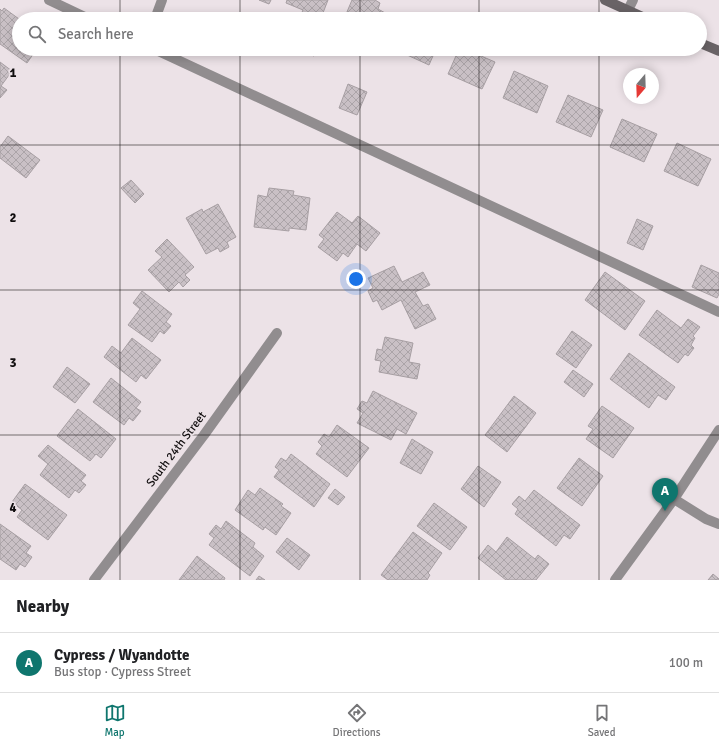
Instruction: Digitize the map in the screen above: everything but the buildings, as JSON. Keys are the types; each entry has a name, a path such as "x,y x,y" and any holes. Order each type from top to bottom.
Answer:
{"main road":[{"path":"605,0 632,12"},
{"path":"707,46 719,51"}],"street":[{"path":"48,0 74,12"},
{"path":"158,12 162,0"},
{"path":"628,10 632,0"},
{"path":"169,56 719,312"},
{"name":"South 24th Street","path":"94,580 204,435 277,332"},
{"path":"615,580 674,499 719,430"},
{"path":"674,499 706,519 719,524"}],"place":[{"name":"Cypress / Wyandotte","path":"665,511"}]}
